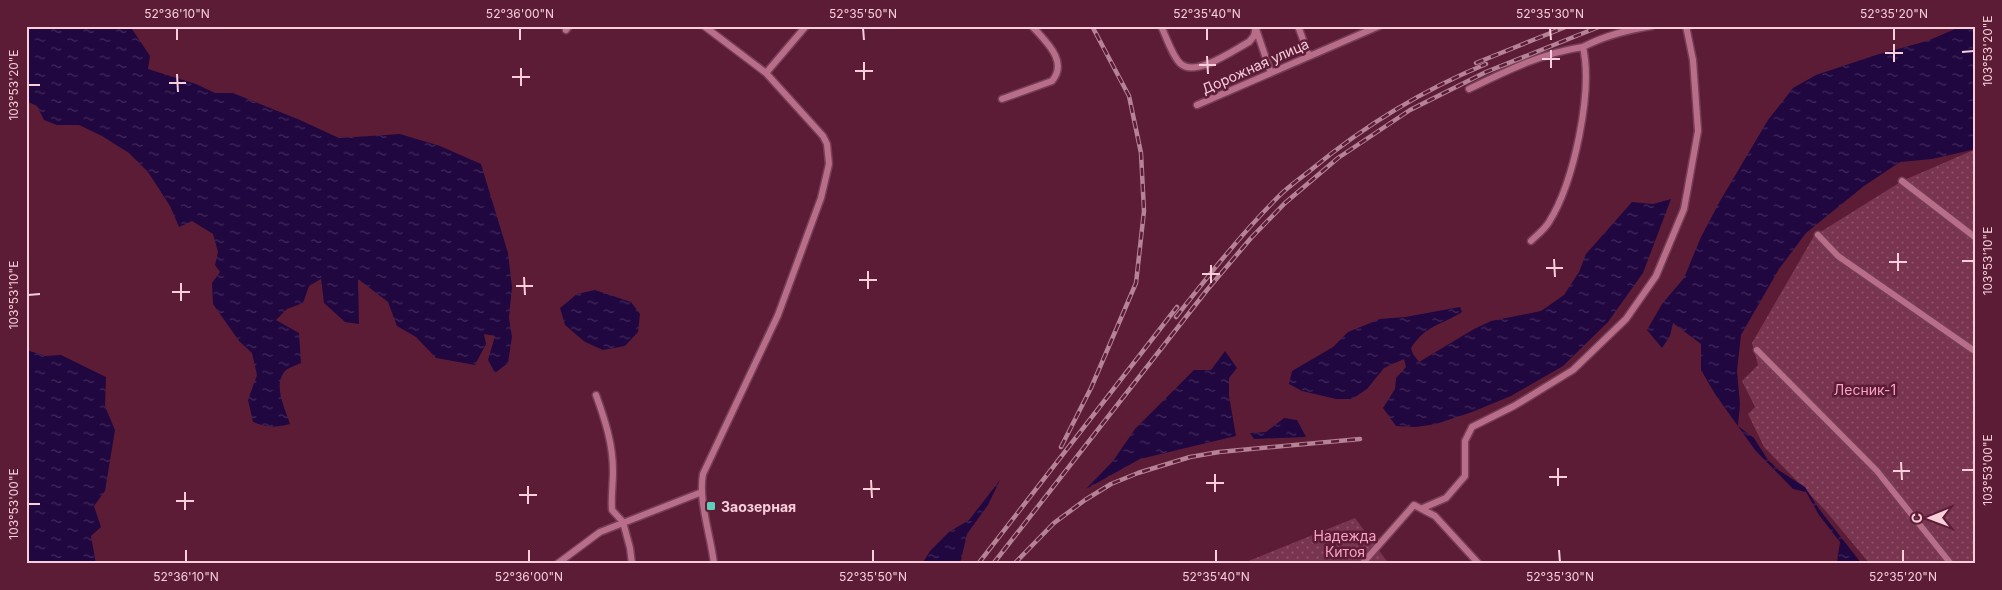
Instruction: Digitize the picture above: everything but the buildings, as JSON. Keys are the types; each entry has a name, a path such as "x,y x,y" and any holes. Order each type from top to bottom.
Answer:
{"street":[{"path":"704,26 766,73 823,136 827,144 829,164 821,198 778,315 703,474 702,492 714,564"},
{"path":"766,73 806,26"},
{"path":"1002,98 1052,81 1056,77 1058,65 1054,51 1032,26"},
{"path":"1161,26 1179,63 1190,68 1204,66 1249,42 1254,36 1256,27"},
{"path":"1298,26 1309,56"},
{"name":"Дорожная улица","path":"1197,105 1379,26"},
{"path":"1469,89 1524,63 1564,50 1583,47 1623,31 1652,26"},
{"path":"1423,508 1446,498 1465,476 1465,440 1472,427 1514,406 1573,370 1626,319 1656,276 1684,209 1698,131 1693,60 1686,26 1679,26"},
{"path":"1256,27 1271,73"},
{"path":"1531,241 1549,222 1567,183 1586,97 1586,63 1583,47"},
{"path":"1902,180 1976,238"},
{"path":"1818,235 1838,256 1976,352"},
{"path":"1757,350 1877,471 1951,564"},
{"path":"596,395 607,425 612,449 612,510 623,522 632,564"},
{"path":"558,564 600,532 702,492"},
{"path":"1362,564 1414,505 1423,508 1435,516 1479,564"}],"green space":[{"name":"Лесник-1","path":"1976,149 1976,564 1870,564 1824,509 1764,447 1748,414 1755,407 1742,381 1758,365 1752,343 1814,236 1902,181"},
{"name":"Надежда Китоя","path":"1355,518 1389,564 1241,564"}],"water":[{"path":"26,26 130,26 150,56 148,69 196,84 215,93 233,93 339,138 400,134 440,146 481,164 508,253 512,287 509,318 512,337 508,363 495,373 488,360 495,336 484,334 486,344 475,365 436,358 416,337 397,326 388,302 358,279 359,324 345,322 324,303 321,279 309,286 303,303 287,309 276,320 299,333 301,363 286,370 280,382 281,396 290,424 272,426 253,422 248,400 257,375 252,353 239,341 213,304 212,283 220,272 215,265 218,252 213,234 192,221 179,227 170,206 148,172 129,153 102,136 79,125 57,125 44,120 37,106 26,101"},
{"path":"1962,26 1976,26 1976,149 1932,159 1900,162 1864,186 1806,233 1779,269 1741,335 1737,371 1740,404 1738,426 1754,438 1768,460 1780,471 1805,487 1819,509 1862,564 1838,564 1840,542 1819,515 1806,492 1793,489 1755,450 1715,394 1701,370 1701,344 1673,323 1670,336 1662,348 1647,330 1662,304 1684,278 1701,237 1720,201 1768,120 1793,88 1816,75 1876,55 1927,41"},
{"path":"1671,199 1643,273 1608,322 1563,366 1511,396 1436,424 1416,427 1396,426 1383,408 1395,389 1396,378 1406,367 1404,359 1384,368 1367,389 1352,399 1336,399 1302,391 1289,384 1292,371 1333,347 1348,332 1380,319 1405,317 1460,307 1462,312 1428,330 1411,348 1419,362 1491,321 1541,311 1564,295 1579,272 1586,254 1632,202 1653,204"},
{"path":"595,290 631,302 640,314 638,332 625,346 603,350 585,342 565,325 560,308 577,294"},
{"path":"26,350 46,356 61,355 106,377 105,406 115,430 105,491 94,506 101,527 91,536 96,564 26,564"},
{"path":"1225,351 1237,368 1229,378 1229,396 1236,436 1140,459 1086,489 1113,461 1135,429 1194,370 1211,370"},
{"path":"1284,418 1297,420 1306,437 1254,439 1250,433 1266,432"},
{"path":"1000,480 988,505 967,534 961,560 958,564 922,564 930,551 949,532 969,520"}],"railway":[{"path":"1061,447 1091,388 1136,283 1144,211 1141,153 1129,96 1092,26"},
{"path":"1476,63 1568,26"},
{"path":"993,564 1207,290 1251,238 1285,203 1338,158 1410,110 1486,72 1601,26"},
{"path":"1176,317 1239,239 1291,185 1352,138 1395,110 1440,85 1486,64"},
{"path":"978,564 1177,307"},
{"path":"1014,564 1054,523 1085,500 1111,484 1138,473 1190,457 1219,452 1360,439"}],"place":[{"name":"Заозерная","path":"711,506"}]}
